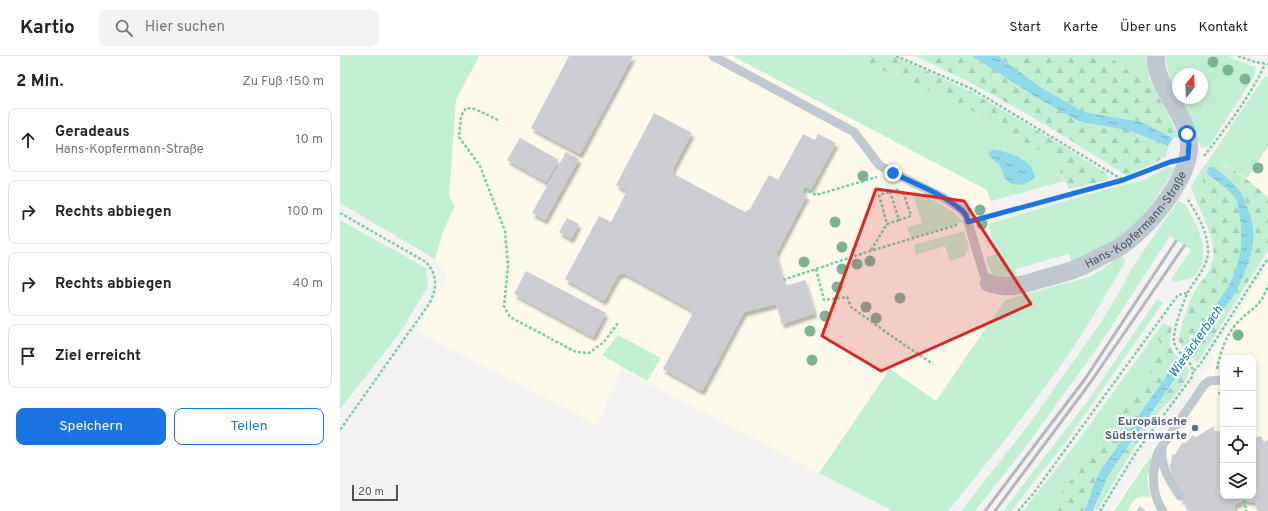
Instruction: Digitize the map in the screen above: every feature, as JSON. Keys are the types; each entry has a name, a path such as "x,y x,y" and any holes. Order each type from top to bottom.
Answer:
{"street":[{"name":"Hans-Kopfermann-Straße","path":"989,283 1000,287 1021,285 1079,268 1122,246 1155,215 1177,185 1184,170 1195,159 1187,134 1157,68 1156,56"}],"lane":[{"path":"712,56 854,132 880,166 944,198 961,209 966,215 984,275 989,283"},
{"path":"1163,511 1157,500 1154,487 1154,463 1158,452 1204,385 1209,381 1220,380"},
{"path":"1162,446 1161,457 1167,474 1180,496"}],"path":[{"path":"896,56 972,89 1123,180"},
{"path":"783,280 870,251 968,222 1123,180 1170,162 1195,159 1205,154 1213,146 1250,92 1266,64 1238,56"},
{"path":"498,120 475,109 466,108 461,116 459,137 480,166 505,231 508,266 504,306 510,317 576,352 589,353 604,342 618,323"},
{"path":"1195,159 1205,154"},
{"path":"804,189 816,195 893,173"},
{"path":"1177,185 1184,193 1199,217 1208,252 1204,266 1187,293 1174,330 1173,339 1176,348 1188,361 1194,371"},
{"path":"870,251 887,224 911,216 902,188 879,195 887,224"},
{"path":"890,192 899,220"},
{"path":"340,213 426,262 434,273 435,285 434,293 429,304 340,430"},
{"path":"1100,511 1137,451 1188,384 1194,371 1201,363 1268,258"},
{"path":"816,270 824,300 847,296 851,307 890,336 933,364"},
{"path":"1221,355 1230,333 1238,323 1260,304 1268,284"},
{"path":"1018,511 1033,494 1173,301 1178,295 1187,293"},
{"path":"1264,297 1268,300"},
{"path":"1220,360 1218,367 1220,380 1217,387 1220,394"},
{"path":"1244,500 1246,511"}],"highlighted area":[{"path":"876,189 964,201 1031,304 881,371 822,336"}],"shaded area":[{"path":"479,56 732,56 987,190 1014,297 1005,300 936,401 890,370 819,473 621,369 597,425 416,331 445,282 446,274 435,259 444,229 455,206 449,196 456,100"},
{"path":"1268,146 1268,204 1247,178"},
{"name":"Europäische Südsternwarte","path":"1268,266 1268,511 1111,511 1214,360 1211,353"}],"green space":[{"path":"340,56 479,56 456,100 449,196 455,206 444,229 435,259 340,203"},
{"path":"732,56 849,56 962,104 996,127 1064,163 1060,172 1064,181 991,201 987,190"},
{"path":"849,56 893,56 974,93 1107,174 1108,180 1069,189 1060,172 1063,163 996,127 962,104"},
{"path":"915,56 972,56 1036,97 1078,121 1130,131 1168,146 1166,157 1127,176 1076,143 997,97 970,82"},
{"path":"998,56 1110,56 1124,69 1149,78 1180,138 1173,138 1142,122 1084,112 1040,87"},
{"path":"1110,56 1146,56 1149,78 1124,69"},
{"path":"1165,56 1228,56 1256,67 1253,78 1209,146 1201,148 1182,104 1208,104 1208,68 1172,68 1172,83"},
{"path":"1265,76 1268,77 1268,146 1247,178 1226,165 1210,158"},
{"path":"1210,158 1240,175 1268,197 1268,250 1197,363 1191,356 1236,292 1241,250 1235,272 1228,287 1184,350 1178,340 1184,316 1191,298 1209,271 1213,259 1213,243 1208,227 1198,205 1204,195 1203,178 1198,174","holes":["1209,175 1246,202 1241,247 1241,225 1237,201 1229,191"]},
{"path":"1168,167 1175,168 1141,218 1133,227 1111,245 1072,265 1069,254 1015,269 1018,280 1006,280 995,276 990,270 986,257 996,254 988,224 1143,180"},
{"path":"1198,174 1203,178 1204,195 1198,205 1191,187"},
{"path":"912,190 946,207 963,222 911,238 907,227 922,223"},
{"path":"1178,201 1185,204 1202,239 1203,254 1201,264 1193,278 1174,282 1171,279 1191,250 1170,236 1100,344 1025,448 975,511 961,511 1030,423 1101,322 1132,268"},
{"path":"340,220 426,268 428,286 402,330 340,409"},
{"path":"964,231 969,247 965,256 950,261 945,246 916,255 914,245"},
{"path":"1119,257 1125,259 1125,262 1070,352 1026,413 948,511 893,511 819,473 890,369 936,401 1005,300 1089,277"},
{"path":"1157,299 1163,303 1065,443 1011,511 1003,511 1089,399"},
{"path":"1163,323 1172,327 1170,344 1172,350 1179,358 1102,468 1093,486 1084,511 1046,511 1101,443 1140,388 1163,350 1156,333"},
{"path":"1156,333 1164,350 1140,388 1101,443 1046,511 1023,511 1072,449"},
{"path":"618,335 661,358 647,381 602,355"},
{"path":"1186,365 1189,371 1183,385 1154,418 1116,478 1110,478 1109,474"},
{"path":"1150,457 1153,459 1147,478 1150,498 1139,497 1133,501 1127,511 1114,511"},
{"path":"1109,474 1110,478 1116,478 1097,511 1095,508"}],"water":[{"path":"972,56 998,56 1040,87 1084,112 1142,122 1173,138 1168,146 1130,131 1078,121 1036,97"},
{"path":"994,149 1013,155 1025,161 1030,166 1035,177 1029,182 1017,185 1010,183 1005,179 1000,166 989,155 989,152"},
{"name":"Wiesäckerbach","path":"1209,167 1214,167 1239,190 1248,208 1252,222 1253,242 1246,268 1236,292 1109,474 1093,511 1084,511 1093,486 1102,468 1228,287 1235,272 1241,249 1241,225 1237,201 1229,191 1209,175 1207,171"}],"building":[{"path":"569,56 633,56 580,154 531,128"},
{"path":"654,113 692,133 673,168 674,174 745,212 750,209 769,175 778,180 803,134 815,140 818,134 836,143 811,189 806,186 802,193 807,195 776,254 785,286 805,280 815,313 782,324 776,304 744,312 702,391 663,369 692,315 690,309 624,273 618,275 604,301 565,279 599,216 611,222 627,191 616,185"},
{"path":"520,138 559,160 546,182 507,160"},
{"path":"566,152 579,159 545,220 532,213"},
{"path":"567,218 579,224 571,239 559,232"},
{"path":"526,271 606,313 593,337 514,294"},
{"path":"1214,426 1214,431 1220,431 1220,499 1256,499 1256,437 1261,436 1264,443 1268,440 1268,511 1257,509 1255,507 1257,503 1244,500 1234,505 1235,510 1232,511 1191,511 1185,508 1187,506 1179,497 1184,493 1172,475 1169,463 1171,464 1172,454 1175,455 1182,443 1186,443 1193,435 1196,437"},
{"path":"1140,506 1146,511 1136,511"}],"railway":[{"path":"985,511 1085,379 1176,241"},
{"path":"995,511 1090,383 1184,246"}],"place":[{"name":"Europäische Südsternwarte","path":"1195,428"}],"route":[{"path":"893,173 944,198 961,209 966,215 968,222 1123,180 1170,162 1188,158 1189,144 1187,134"}]}
